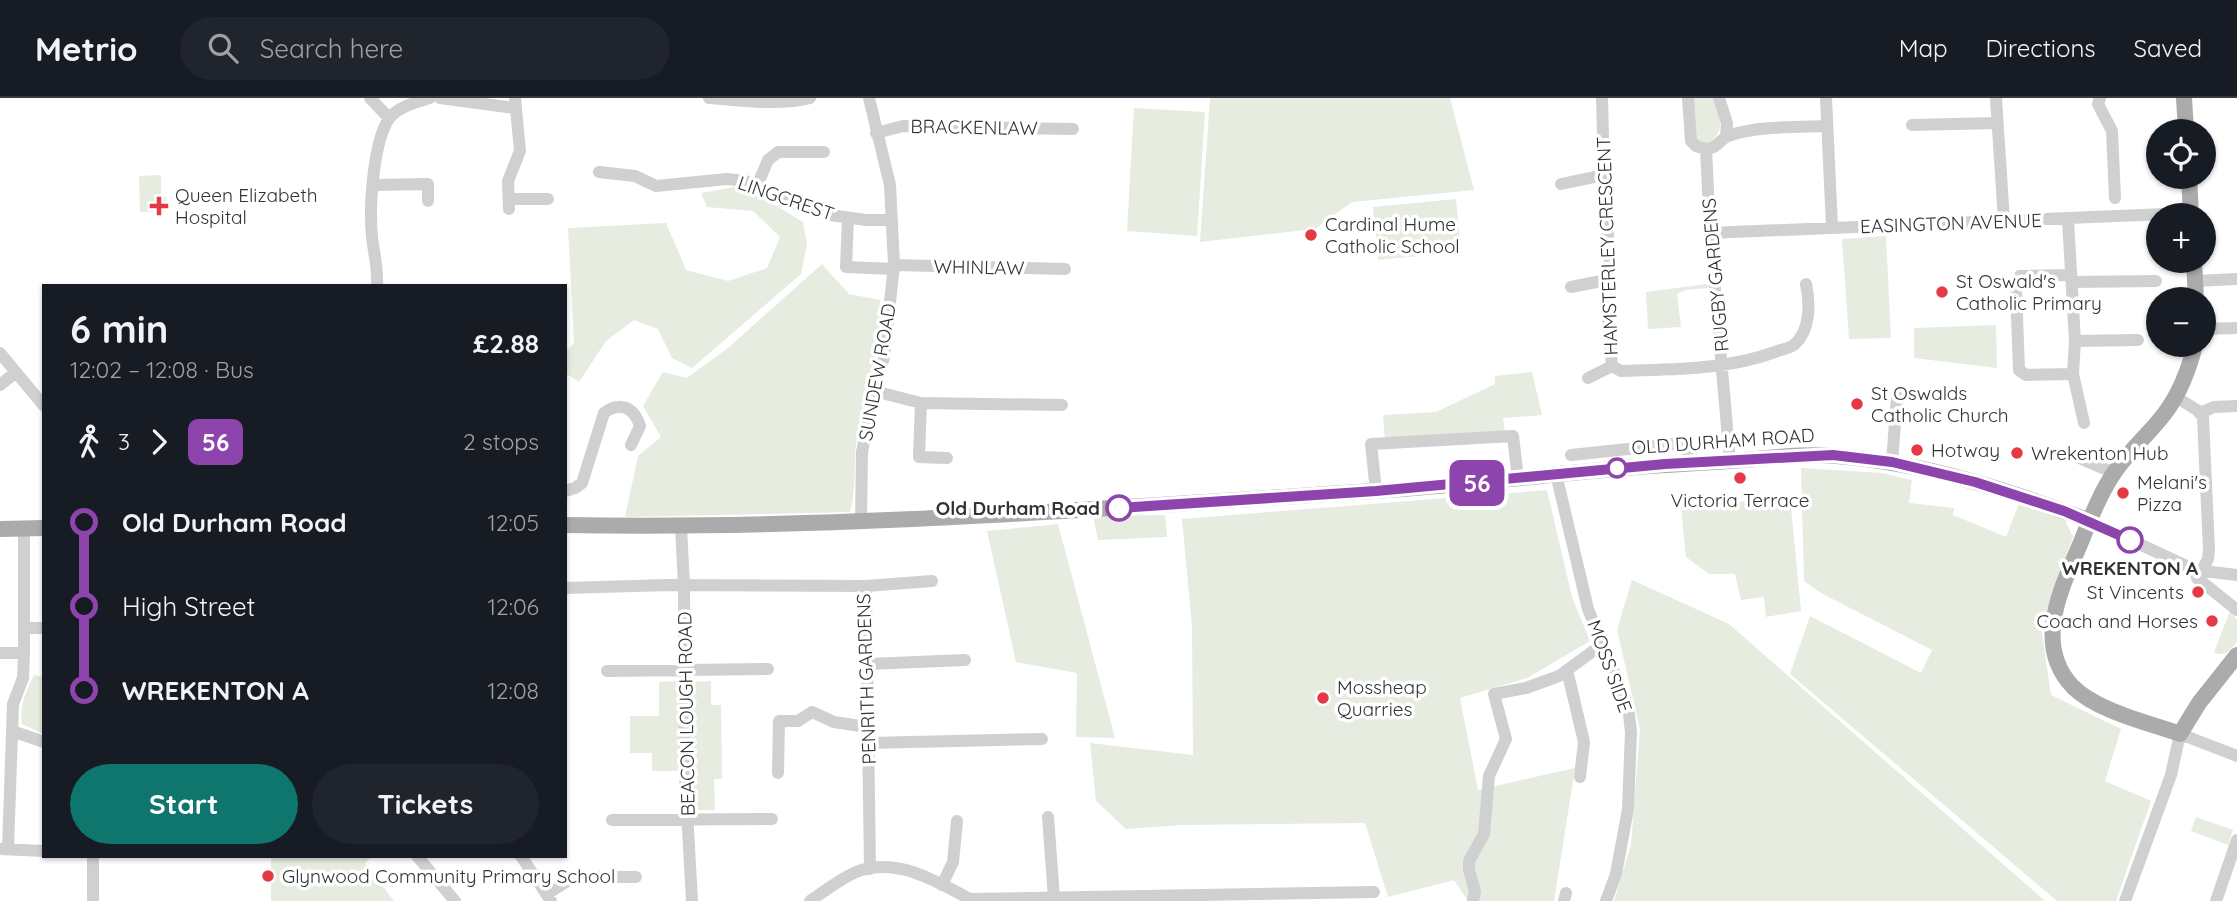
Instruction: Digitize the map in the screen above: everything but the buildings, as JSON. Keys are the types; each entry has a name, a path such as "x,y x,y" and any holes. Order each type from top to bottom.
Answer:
{"main road":[{"path":"2184,98 2185,119"},
{"path":"2195,273 2195,287"},
{"path":"2192,357 2176,397 2114,473 2090,521 2065,579 2054,613 2054,650 2062,672 2073,686 2095,701 2123,715 2180,734 2199,703 2237,655"},
{"name":"OLD DURHAM ROAD","path":"567,526 681,527 861,522 1074,511 1376,491 1689,463 1833,455 1892,462 1949,474 2090,521"},
{"path":"0,529 42,528"}],"street":[{"path":"370,98 389,118"},
{"path":"377,284 372,234 377,149 389,118 407,106 430,98"},
{"path":"440,98 515,103 520,151 508,181 509,204 548,199"},
{"path":"709,98 810,98"},
{"name":"SUNDEW ROAD","path":"861,522 863,452 874,391 884,357 894,267 890,185 869,98"},
{"name":"HAMSTERLEY CRESCENT","path":"1602,98 1610,264 1606,280 1609,356 1612,366 1621,371 1723,365 1747,362 1794,345 1805,328 1809,312 1806,284"},
{"name":"RUGBY GARDENS","path":"1688,98 1691,141 1706,149 1710,233 1730,461"},
{"path":"1719,98 1727,123 1726,137"},
{"path":"1826,98 1832,227"},
{"path":"1996,98 2004,221"},
{"path":"2100,98 2098,104 2112,131 2115,198"},
{"path":"1912,125 1997,123"},
{"name":"BRACKENLAW","path":"876,133 903,125 1073,129"},
{"path":"1706,149 1717,146 1726,137 1778,128 1828,127"},
{"path":"757,186 768,160 778,152 824,152"},
{"name":"LINGCREST","path":"600,172 635,176 656,186 727,179 745,181 807,209 848,218 891,220"},
{"path":"1561,184 1604,175"},
{"path":"373,185 428,184 428,201"},
{"name":"EASINGTON AVENUE","path":"1710,233 2146,216"},
{"name":"WHINLAW","path":"848,218 846,267 1065,269"},
{"path":"2068,220 2075,341 2073,374 2084,423"},
{"path":"2073,374 2026,375 2019,370 2016,289 2021,276 2156,281"},
{"path":"2195,281 2237,279"},
{"path":"1571,287 1606,280"},
{"path":"2216,329 2237,328"},
{"path":"2075,341 2138,341"},
{"path":"0,353 42,403"},
{"path":"1588,378 1612,366"},
{"path":"0,385 16,372"},
{"path":"874,391 921,403 1062,405"},
{"path":"1892,462 1897,397"},
{"path":"2176,397 2203,417 2209,550 2208,559 2198,570 2197,579 2237,610"},
{"path":"921,403 919,457 947,458"},
{"path":"567,490 582,483 604,413 612,407 618,405 627,408 638,418 640,425 631,445"},
{"path":"2200,413 2214,407 2237,406"},
{"path":"1376,491 1371,444 1513,436 1518,479"},
{"path":"1571,455 1675,444 1687,450 1689,463"},
{"path":"2075,456 2114,473"},
{"name":"MOSS SIDE","path":"1556,474 1588,609 1628,706 1631,732 1628,809 1616,874 1606,901"},
{"path":"2090,521 2198,570 2237,575"},
{"name":"BEACON LOUGH ROAD","path":"681,527 692,901"},
{"path":"24,529 23,678 13,704 4,849 42,850"},
{"path":"866,586 932,581"},
{"name":"PENRITH GARDENS","path":"567,588 684,585 866,586 870,869"},
{"path":"25,628 42,628"},
{"path":"1473,901 1475,891 1469,861 1484,834 1489,776 1506,739 1494,694 1526,688 1559,676 1604,643"},
{"path":"0,653 24,653"},
{"path":"868,664 965,660"},
{"path":"607,671 768,670"},
{"path":"1567,670 1584,742 1580,777"},
{"path":"778,773 779,721 798,721 811,712 834,722 867,727"},
{"path":"12,731 42,741"},
{"path":"2125,901 2171,775 2180,734 2237,756"},
{"path":"869,743 1042,739"},
{"path":"1048,817 1054,898"},
{"path":"612,820 772,819"},
{"path":"942,885 953,862 957,821"},
{"path":"2218,900 2237,840"},
{"path":"93,858 93,901"},
{"path":"419,858 455,901"},
{"path":"522,858 549,897 574,877 636,877"},
{"path":"810,901 841,880 870,869 908,870 970,899 1182,898 1374,892"}],"shaded area":[{"path":"1210,98 1450,98 1474,190 1352,202 1315,229 1200,242"},
{"path":"1693,98 1714,98 1720,117 1720,128 1708,144 1697,140"},
{"path":"1134,108 1205,112 1197,236 1127,231"},
{"path":"161,175 161,196 166,197 167,211 140,212 139,176"},
{"path":"735,187 767,200 803,222 807,244 801,274 692,368 672,358 658,329 634,320 606,341 579,382 567,374 567,351 574,343 568,228 666,223 686,270 728,281 767,268 780,237 753,211 707,207 701,193"},
{"path":"1456,199 1461,252 1378,260 1373,207"},
{"path":"1886,236 1891,338 1849,339 1842,239"},
{"path":"822,264 849,294 880,300 876,353 857,437 850,512 625,517 638,456 661,437 643,406 663,372 687,378 728,348"},
{"path":"1707,284 1708,288 1686,290 1677,294 1681,327 1648,329 1646,292"},
{"path":"1996,325 1997,368 1914,358 1914,328"},
{"path":"1532,372 1542,415 1503,418 1505,432 1385,440 1383,415 1436,412 1495,384 1495,376"},
{"path":"1801,468 1882,473 1912,480 1909,503 1954,508 1953,515 2006,537 2020,501 2064,518 2073,537 2041,626 2051,695 2121,729 2105,781 2151,801 2116,901 2057,901 1790,674 1810,616 1921,673 1932,650 1821,593 1804,581"},
{"path":"1547,490 1572,597 1590,641 1527,678 1460,698 1478,790 1575,768 1554,901 1468,901 1454,880 1388,897 1365,823 1182,825 1126,829 1096,801 1090,743 1193,755 1192,626 1182,519"},
{"path":"1790,497 1801,611 1766,617 1764,597 1741,600 1735,574 1709,574 1686,557 1681,507"},
{"path":"1165,515 1167,537 1098,540 1093,516"},
{"path":"1058,524 1115,738 1076,737 1077,673 1016,662 987,531"},
{"path":"1632,580 1729,624 2045,901 1614,901 1631,845 1640,729 1617,630"},
{"path":"2230,611 2237,620 2237,642 2227,652 2218,654 2214,652"},
{"path":"34,675 42,677 42,733 22,724 22,705"},
{"path":"677,681 681,771 652,771 652,753 630,753 630,716 659,716 659,682"},
{"path":"711,681 711,705 721,705 722,779 714,779 715,810 693,810 690,682"},
{"path":"2196,817 2233,830 2228,845 2191,831"},
{"path":"271,858 370,858 365,863 394,901 271,901"}],"bus line":[{"name":"56","path":"1119,508 1376,491 1665,464 1833,455 1892,462 1949,474 2064,511 2130,540"}],"place":[{"name":"Queen Elizabeth Hospital","path":"159,206"},
{"name":"Cardinal Hume Catholic School","path":"1311,235"},
{"name":"St Oswald's Catholic Primary","path":"1942,292"},
{"name":"St Oswalds Catholic Church","path":"1857,404"},
{"name":"Hotway","path":"1917,450"},
{"name":"Wrekenton Hub","path":"2017,453"},
{"name":"Victoria Terrace","path":"1740,478"},
{"name":"Melani's Pizza","path":"2123,493"},
{"name":"Old Durham Road","path":"1119,508"},
{"name":"WREKENTON A","path":"2130,540"},
{"name":"St Vincents","path":"2198,592"},
{"name":"Coach and Horses","path":"2212,621"},
{"name":"Mossheap Quarries","path":"1323,698"},
{"name":"Glynwood Community Primary School","path":"268,876"}]}
